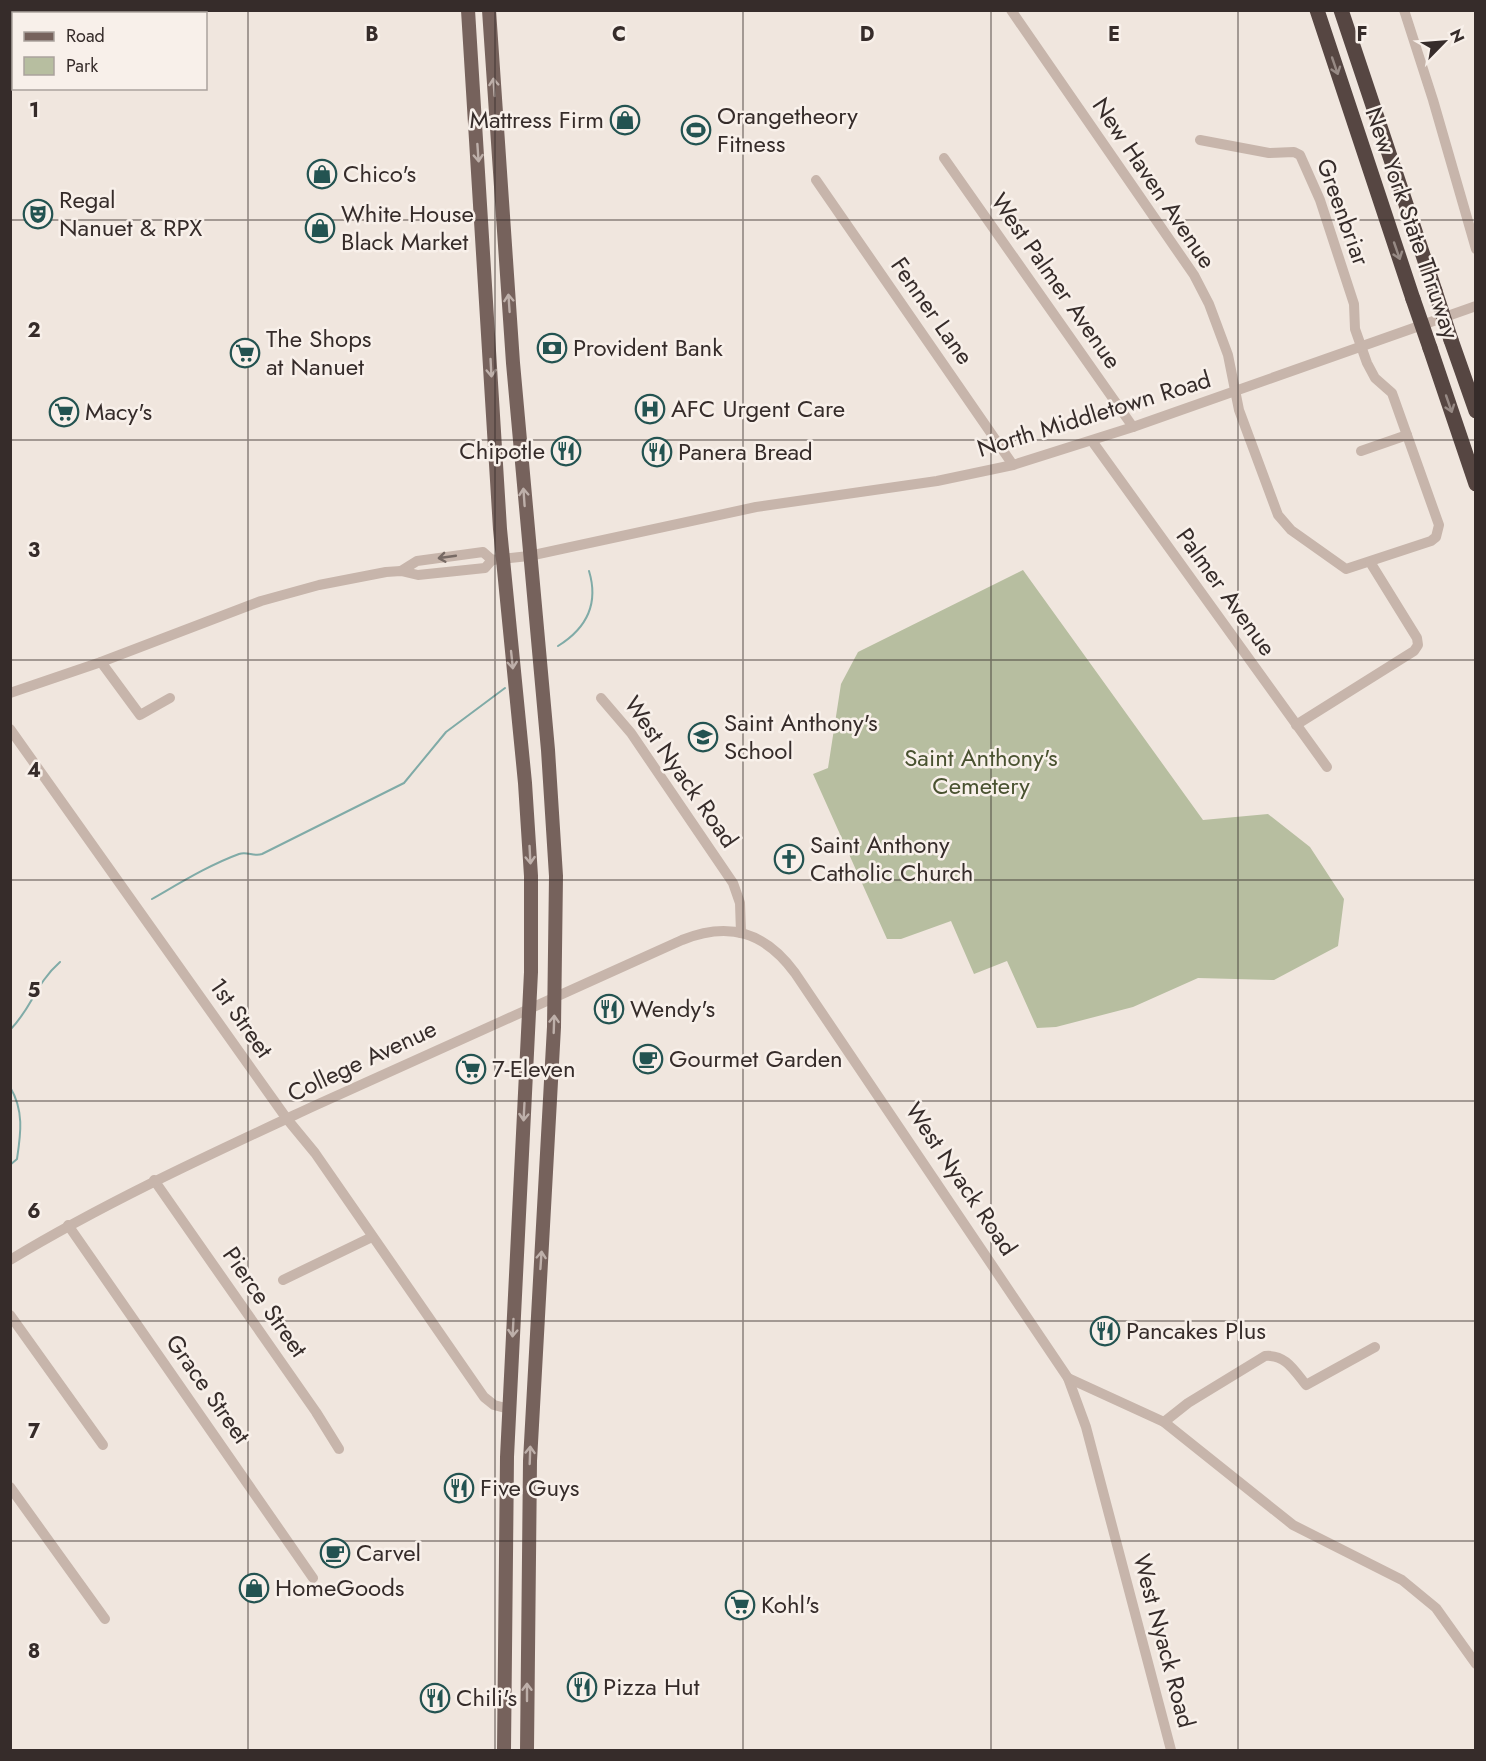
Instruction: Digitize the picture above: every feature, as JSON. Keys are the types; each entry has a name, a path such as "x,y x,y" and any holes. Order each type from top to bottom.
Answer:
{"highway":[{"name":"New York State Thruway","path":"1317,10 1476,484"},
{"name":"New York State Thruway","path":"1341,10 1476,411"}],"main road":[{"path":"468,10 497,559 530,846 529,1008 505,1516 504,1750"},
{"path":"489,10 529,556 553,814 556,908 555,996 530,1461 527,1750"}],"street":[{"name":"New Haven Avenue","path":"1011,10 1194,276 1209,304 1228,355 1239,410 1282,521 1340,567 1352,568 1431,541 1439,531 1407,435"},
{"path":"1404,10 1433,100 1476,249"},
{"name":"Greenbriar","path":"1200,140 1269,153 1294,152 1300,155 1320,201 1354,304 1355,329 1361,348"},
{"name":"West Palmer Avenue","path":"944,158 1133,427"},
{"name":"Fenner Lane","path":"816,180 1013,465"},
{"name":"North Middletown Road","path":"497,559 529,556 756,507 937,481 1013,465 1092,441 1235,392 1476,306"},
{"path":"1361,348 1370,371 1392,393 1407,435 1361,451"},
{"name":"Palmer Avenue","path":"1092,441 1327,767"},
{"path":"10,693 101,662 267,599 350,578 401,571 417,561 483,552 497,559 485,568 418,576 401,571"},
{"path":"1296,725 1414,651 1418,645 1417,638 1370,562"},
{"path":"101,662 140,715 170,698"},
{"name":"West Nyack Road","path":"601,698 631,733 733,883 740,903 741,933 771,947 795,973 1068,1378 1083,1419 1171,1750"},
{"name":"1st Street","path":"10,729 287,1119 315,1153 484,1397 494,1405 509,1409"},
{"name":"College Avenue","path":"10,1260 68,1225 154,1180 555,996 693,935 723,930 741,933"},
{"name":"Pierce Street","path":"154,1180 316,1412 339,1449"},
{"name":"Grace Street","path":"68,1225 313,1578"},
{"path":"283,1280 372,1237"},
{"path":"10,1315 103,1445"},
{"path":"1164,1422 1188,1403 1265,1356 1274,1355 1284,1359 1305,1385 1375,1347"},
{"path":"1068,1378 1164,1422 1293,1526 1388,1571 1416,1589 1447,1620 1476,1664"},
{"path":"10,1486 105,1619"}],"green space":[{"name":"Saint Anthony's Cemetery","path":"1023,570 1203,820 1268,814 1310,847 1344,899 1338,946 1274,980 1198,978 1133,1007 1056,1027 1037,1028 1007,961 974,974 951,921 901,939 887,939 813,774 828,768 841,684 858,652"}],"waterway":[{"path":"558,646 576,631 588,614 592,594 589,571"},
{"path":"152,899 217,863 242,853 262,854 404,783 446,732 505,688"},
{"path":"10,1030 24,1013 45,979 60,962"},
{"path":"10,1087 18,1104 20,1122 17,1159 10,1165"}],"place":[{"name":"Mattress Firm","path":"625,120"},
{"name":"Orangetheory Fitness","path":"696,130"},
{"name":"Chico's","path":"322,174"},
{"name":"Regal Nanuet & RPX","path":"38,214"},
{"name":"White House Black Market","path":"320,228"},
{"name":"Provident Bank","path":"552,348"},
{"name":"The Shops at Nanuet","path":"245,353"},
{"name":"AFC Urgent Care","path":"650,409"},
{"name":"Macy's","path":"64,412"},
{"name":"Chipotle","path":"566,451"},
{"name":"Panera Bread","path":"657,452"},
{"name":"Saint Anthony's School","path":"703,737"},
{"name":"Saint Anthony Catholic Church","path":"789,859"},
{"name":"Wendy's","path":"609,1009"},
{"name":"Gourmet Garden","path":"648,1059"},
{"name":"7-Eleven","path":"471,1069"},
{"name":"Pancakes Plus","path":"1105,1331"},
{"name":"Five Guys","path":"459,1488"},
{"name":"Carvel","path":"335,1553"},
{"name":"HomeGoods","path":"254,1588"},
{"name":"Kohl's","path":"740,1605"},
{"name":"Pizza Hut","path":"582,1687"},
{"name":"Chili's","path":"435,1698"}]}
